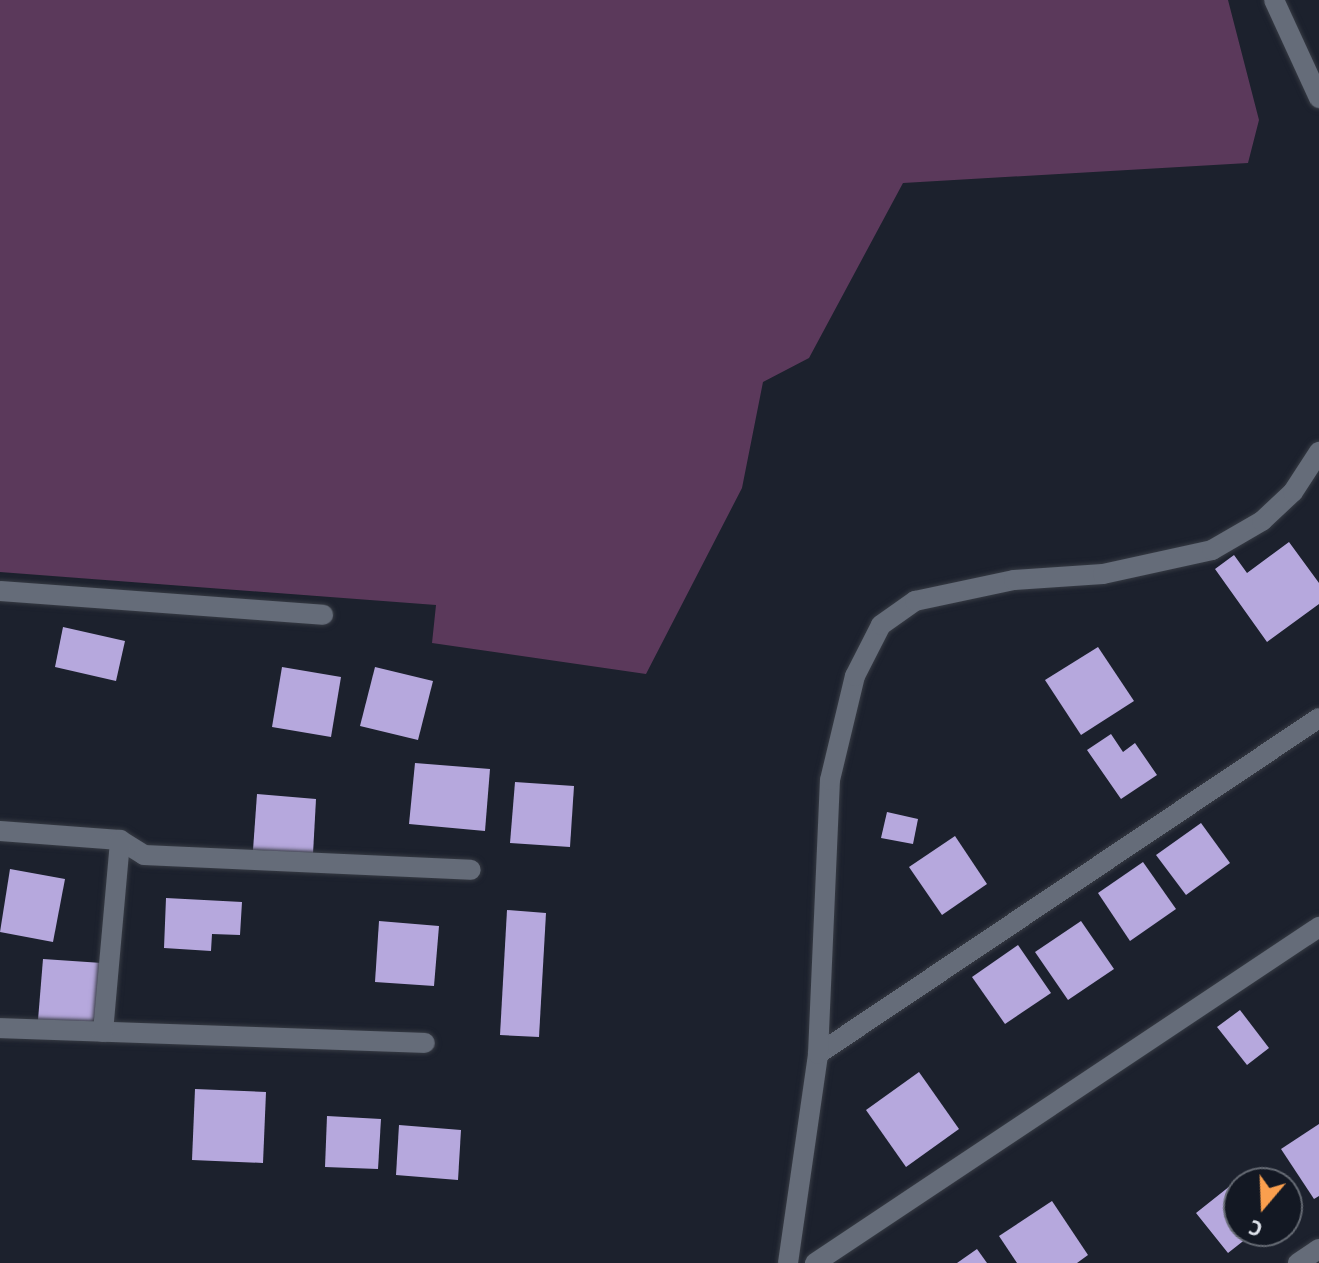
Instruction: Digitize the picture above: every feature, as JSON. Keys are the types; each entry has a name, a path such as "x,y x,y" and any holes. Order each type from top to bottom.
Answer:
{"street":[{"path":"1274,0 1319,98"},
{"path":"788,1263 818,1054 830,780 855,676 881,625 915,601 1014,580 1103,574 1212,550 1262,521 1293,492 1319,452"},
{"path":"0,591 323,615"},
{"path":"818,1054 1319,718"},
{"path":"0,831 120,840 144,855 471,870"},
{"path":"103,1032 120,840"},
{"path":"815,1263 1319,927"},
{"path":"0,1028 425,1043"},
{"path":"1298,1263 1319,1249"}],"shaded area":[{"path":"0,0 1228,0 1259,120 1248,163 903,183 809,358 763,382 742,488 646,674 432,643 436,605 0,572"}],"building":[{"path":"1289,542 1319,583 1319,604 1267,642 1215,569 1234,555 1247,573"},
{"path":"63,627 125,641 116,681 55,667"},
{"path":"1098,647 1134,701 1081,735 1045,680"},
{"path":"282,667 341,677 331,737 272,727"},
{"path":"375,667 433,681 418,740 360,726"},
{"path":"1111,734 1123,752 1135,743 1157,775 1121,799 1087,750"},
{"path":"415,763 490,769 485,831 409,824"},
{"path":"515,782 574,786 570,847 510,843"},
{"path":"257,794 316,799 313,854 253,850"},
{"path":"887,812 918,819 913,844 881,838"},
{"path":"1201,823 1230,863 1186,895 1156,855"},
{"path":"955,836 987,884 942,915 909,867"},
{"path":"1143,862 1176,909 1130,941 1098,893"},
{"path":"10,869 65,879 53,942 0,932"},
{"path":"166,898 242,902 240,935 212,934 211,951 164,948"},
{"path":"507,910 546,913 539,1037 500,1035"},
{"path":"379,921 439,926 434,986 375,982"},
{"path":"1081,921 1114,969 1068,1000 1035,952"},
{"path":"1018,945 1051,993 1005,1024 972,977"},
{"path":"43,959 102,963 98,1024 38,1020"},
{"path":"1240,1010 1269,1048 1247,1065 1217,1027"},
{"path":"919,1072 959,1129 906,1167 866,1110"},
{"path":"195,1089 266,1092 263,1163 192,1160"},
{"path":"327,1116 381,1119 378,1169 325,1167"},
{"path":"1319,1124 1319,1196 1314,1199 1303,1182 1303,1167 1293,1167 1281,1149"},
{"path":"399,1125 461,1130 458,1180 396,1175"},
{"path":"1223,1192 1223,1247 1196,1213"},
{"path":"1052,1201 1088,1255 1077,1263 1017,1263 999,1236"},
{"path":"977,1249 987,1263 957,1263"}]}
